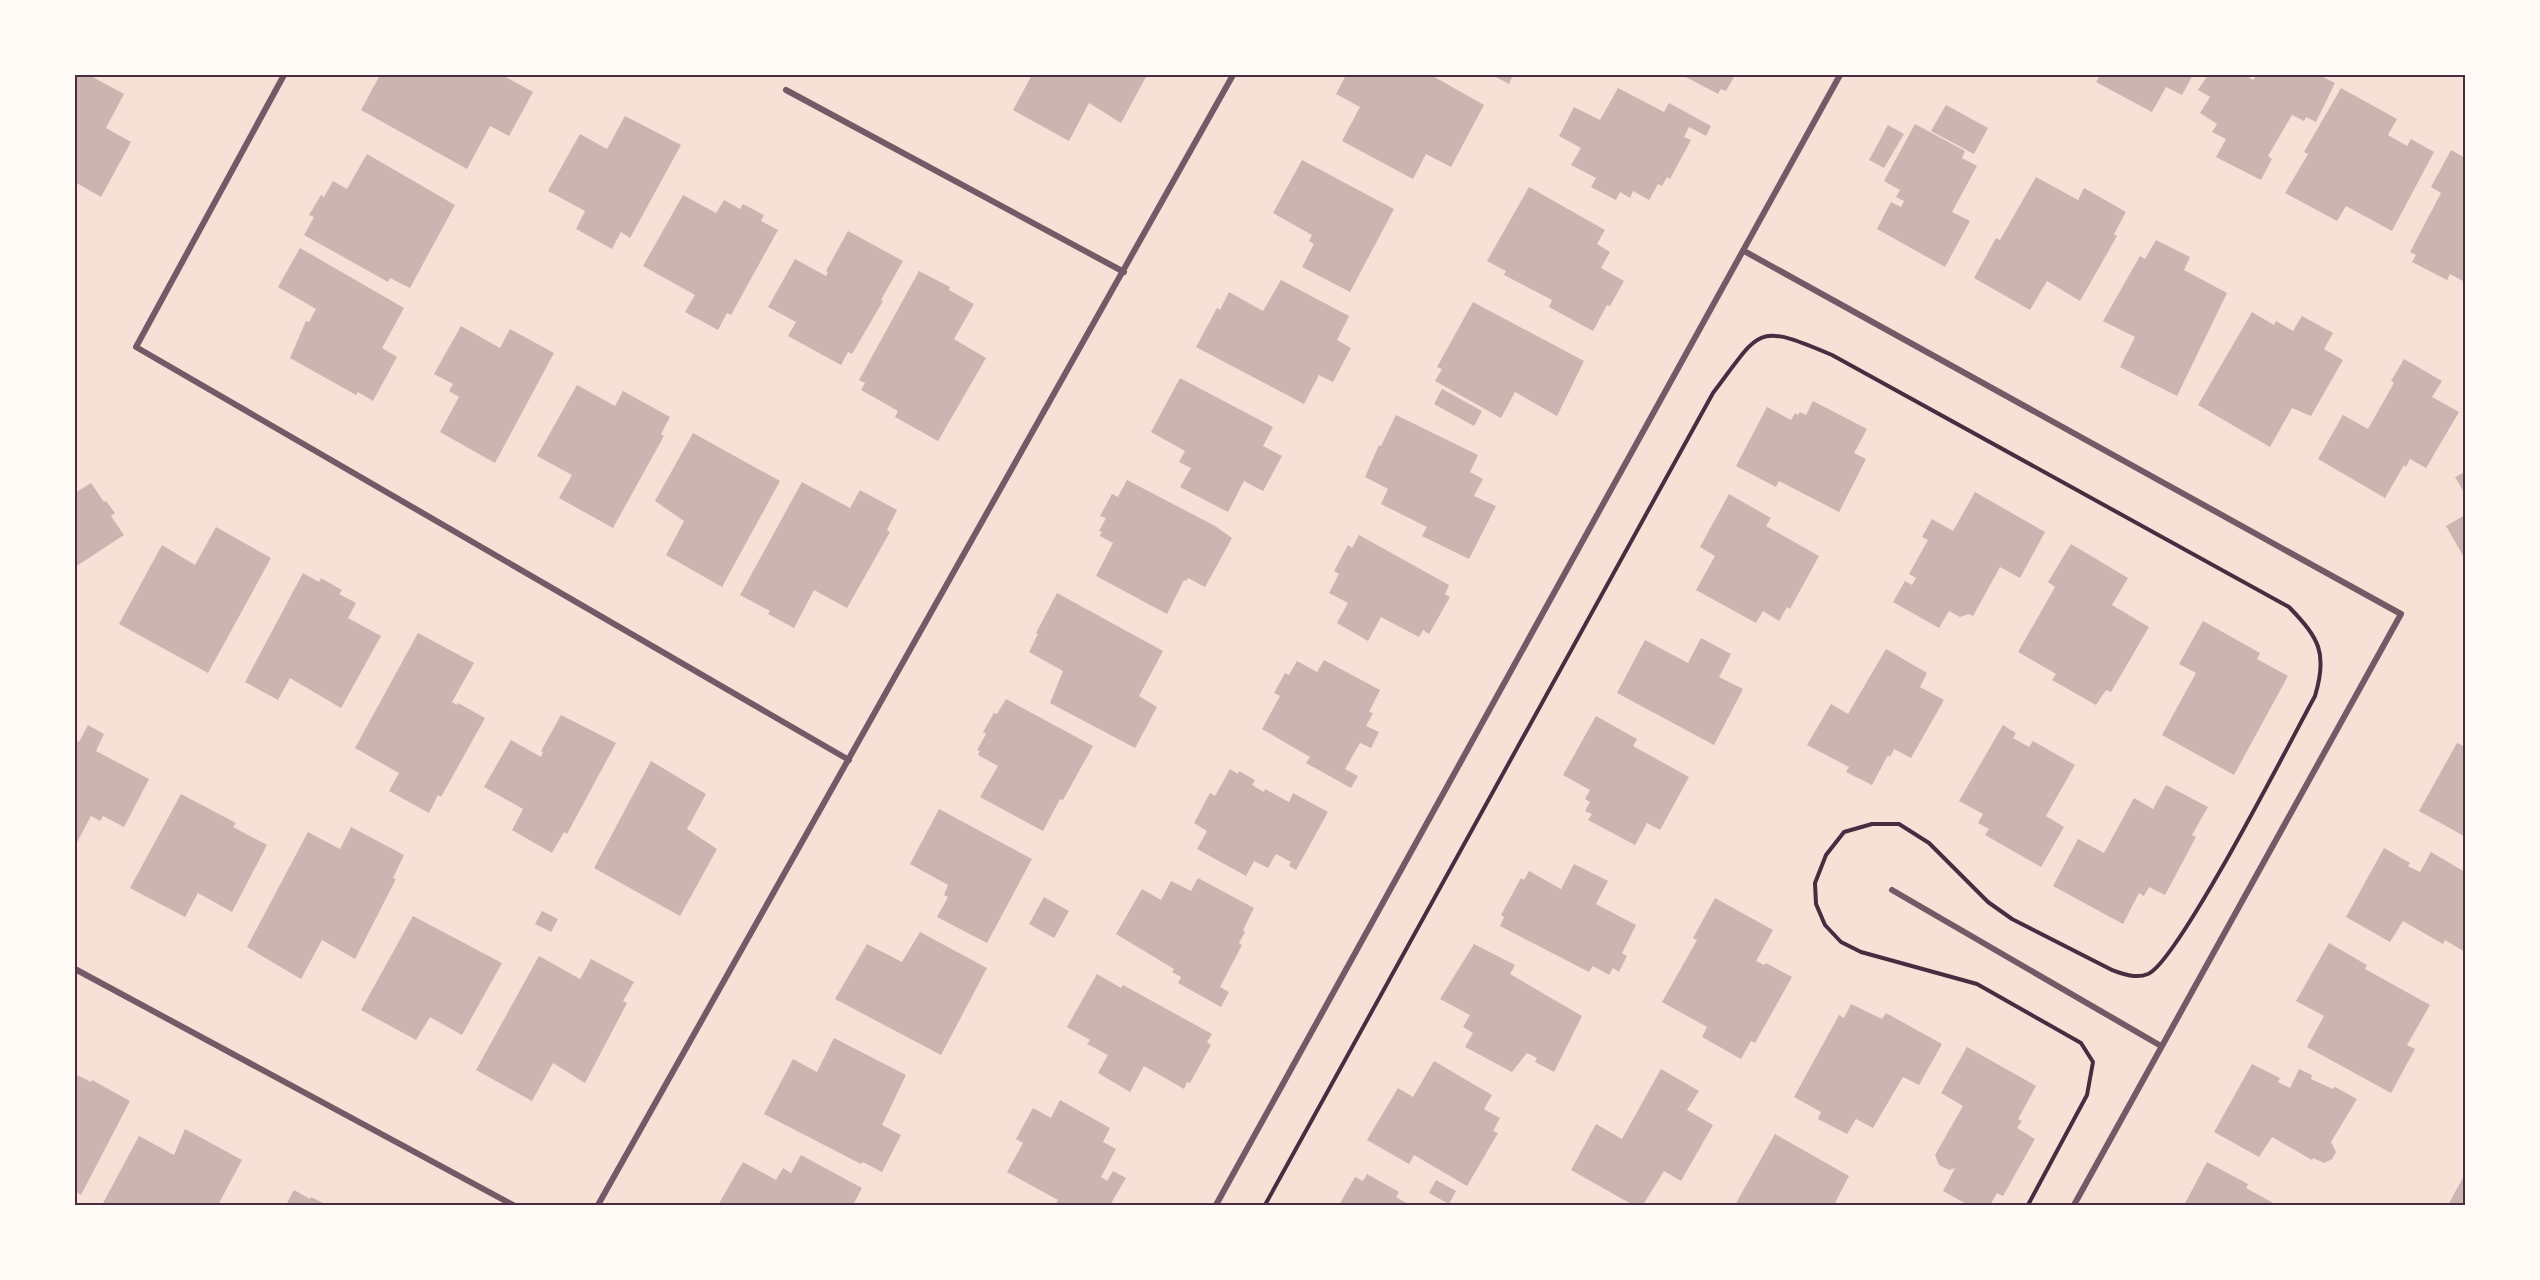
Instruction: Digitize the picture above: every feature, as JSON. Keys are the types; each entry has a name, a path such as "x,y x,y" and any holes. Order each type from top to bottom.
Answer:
{"street":[{"path":"284,75 136,347 849,760"},
{"path":"598,1205 1233,75"},
{"path":"1216,1205 1840,75"},
{"path":"786,90 1124,272"},
{"path":"1744,251 2401,614 2074,1205"},
{"path":"1892,890 2161,1046"},
{"path":"75,969 513,1205"}],"path":[{"path":"1265,1205 1713,393 1752,342 1764,335 1794,339 1832,356 2289,608 2309,628 2321,652 2322,673 2315,696 2200,906 2161,964 2149,974 2125,975 2066,948 2012,919 1988,902 1929,843 1899,824 1872,824 1844,832 1826,855 1815,883 1816,904 1825,925 1841,942 1861,952 1977,984 2081,1043 2093,1062 2086,1095 2028,1205"}],"building":[{"path":"75,75 89,75 124,94 106,128 131,142 101,197 75,182"},
{"path":"380,75 502,75 533,92 509,136 490,126 467,169 361,110"},
{"path":"1032,75 1147,75 1121,123 1089,103 1069,141 1013,110"},
{"path":"1346,75 1431,75 1484,105 1451,167 1426,154 1413,179 1342,141 1360,107 1336,94"},
{"path":"1492,75 1513,75 1509,84"},
{"path":"1682,75 1735,75 1726,91 1721,89 1718,94"},
{"path":"2100,75 2193,75 2182,95 2166,87 2152,112 2096,82"},
{"path":"2208,75 2245,75 2253,80 2257,75 2319,75 2335,83 2316,122 2306,117 2304,121 2292,115 2268,156 2272,159 2261,180 2216,157 2226,139 2212,132 2217,124 2200,113 2210,97 2198,90"},
{"path":"1618,88 1664,112 1669,103 1711,126 1706,136 1689,127 1684,137 1691,140 1670,179 1667,177 1662,186 1658,184 1649,200 1633,191 1630,198 1620,192 1616,200 1591,187 1596,178 1571,165 1581,148 1559,136 1574,107 1600,120"},
{"path":"2341,88 2397,119 2388,135 2407,146 2411,139 2434,152 2392,231 2346,206 2337,221 2285,193 2308,154 2304,152"},
{"path":"1946,105 1988,128 1974,154 1931,131"},
{"path":"625,116 681,145 630,238 621,232 612,249 576,229 585,211 548,191 580,134 607,149"},
{"path":"1915,124 1965,151 1962,158 1977,166 1952,212 1970,221 1945,267 1877,229 1891,202 1901,207 1904,201 1896,197 1900,190 1884,181"},
{"path":"1888,125 1904,134 1884,168 1869,160"},
{"path":"2451,150 2465,158 2465,282 2450,274 2447,280 2412,262 2416,255 2410,252 2441,193 2431,187"},
{"path":"367,154 455,205 410,288 390,278 388,282 304,235 314,217 309,215 321,195 324,197 333,181 347,189"},
{"path":"1302,160 1394,209 1350,292 1302,267 1314,244 1309,241 1312,235 1273,213"},
{"path":"2036,177 2078,200 2084,188 2126,212 2114,234 2117,236 2080,301 2047,281 2030,310 1974,278 1996,238 2000,240"},
{"path":"1529,187 1605,230 1597,244 1610,252 1601,268 1624,281 1610,306 1607,305 1593,331 1549,307 1552,300 1504,275 1506,271 1487,261"},
{"path":"683,195 716,213 724,200 740,209 743,204 764,215 761,221 778,230 731,315 727,313 718,330 685,312 695,295 643,266"},
{"path":"848,231 903,261 852,354 848,352 841,365 788,336 796,322 768,307 795,259 826,276 828,272 826,271"},
{"path":"2156,240 2190,257 2184,270 2227,293 2177,396 2120,367 2135,337 2103,321 2140,256 2145,259"},
{"path":"300,248 404,308 382,348 397,357 373,401 358,392 356,395 290,358 306,321 309,322 316,309 278,287"},
{"path":"919,271 950,287 949,290 974,304 954,339 986,358 938,441 895,417 898,411 861,390 865,383 859,380"},
{"path":"1281,280 1349,316 1337,340 1351,348 1333,382 1319,375 1304,404 1196,347 1217,308 1220,310 1229,292 1263,311"},
{"path":"1473,302 1584,361 1557,416 1515,392 1501,418 1435,381 1442,369 1437,367"},
{"path":"2252,312 2274,325 2276,321 2293,331 2302,316 2333,333 2324,349 2343,360 2311,416 2292,408 2270,447 2198,405"},
{"path":"461,326 500,348 510,329 554,353 495,463 440,432 459,397 449,391 453,384 434,374"},
{"path":"2404,359 2442,381 2432,397 2459,412 2426,468 2410,459 2406,467 2404,465 2385,498 2318,459 2343,415 2368,429 2394,383 2391,381"},
{"path":"1180,378 1273,427 1263,446 1282,456 1263,491 1244,481 1228,512 1180,487 1191,468 1179,462 1185,451 1151,432"},
{"path":"577,385 615,406 623,391 670,417 661,434 664,436 613,528 559,498 572,475 537,456"},
{"path":"1442,389 1482,411 1474,426 1434,404"},
{"path":"1813,401 1867,429 1854,453 1866,459 1839,512 1779,481 1776,487 1736,466 1767,407 1791,420 1795,413 1798,415 1800,412 1806,415"},
{"path":"1396,415 1478,455 1470,472 1483,479 1474,496 1496,506 1469,559 1422,536 1427,527 1381,504 1388,489 1365,477"},
{"path":"693,433 780,481 722,587 666,555 684,521 655,501"},
{"path":"2465,472 2465,494 2455,477"},
{"path":"1127,480 1215,526 1232,538 1205,587 1188,578 1184,580 1167,614 1096,576 1113,543 1100,536 1102,532 1099,531 1106,518 1100,516 1112,494 1118,497"},
{"path":"802,482 850,508 860,490 897,510 887,530 890,532 847,608 814,590 794,628 768,614 770,611 740,595"},
{"path":"91,483 115,513 111,516 124,535 75,567 75,493"},
{"path":"1975,492 2045,532 2020,578 2000,567 1973,616 1969,614 1960,617 1949,611 1939,628 1893,602 1905,581 1912,585 1916,578 1909,574 1928,540 1922,537 1932,519 1953,531"},
{"path":"1729,494 1771,518 1766,526 1819,556 1790,609 1787,607 1779,621 1763,611 1756,623 1696,590 1715,556 1700,547"},
{"path":"2465,515 2465,559 2446,526"},
{"path":"216,527 271,558 208,673 119,624 162,545 195,565"},
{"path":"1359,535 1449,585 1445,594 1450,597 1429,634 1423,630 1419,637 1381,617 1368,641 1337,623 1348,603 1329,593 1339,574 1334,571 1348,545 1352,548"},
{"path":"2071,544 2128,578 2112,605 2149,627 2111,692 2106,690 2096,705 2052,680 2056,674 2018,652 2055,587 2048,582"},
{"path":"303,573 319,582 321,578 342,590 339,594 356,603 348,618 381,636 341,708 290,678 278,700 245,682"},
{"path":"1057,593 1163,651 1139,696 1157,707 1135,748 1050,703 1063,671 1029,652 1038,634 1036,633"},
{"path":"2203,621 2260,653 2257,659 2288,676 2234,775 2162,735 2196,673 2179,664"},
{"path":"418,633 474,663 452,702 485,718 441,797 438,795 429,813 389,791 399,773 355,748"},
{"path":"1701,638 1731,654 1719,677 1743,689 1714,745 1617,693 1645,640 1688,663"},
{"path":"1886,649 1927,673 1920,687 1944,700 1911,758 1894,749 1890,757 1888,755 1872,785 1846,772 1849,767 1807,745 1831,704 1848,714"},
{"path":"1324,660 1380,690 1369,712 1373,713 1366,726 1379,732 1371,748 1360,743 1345,769 1358,776 1351,788 1306,763 1310,757 1262,729 1280,696 1274,693 1285,673 1289,675 1297,661 1317,672"},
{"path":"1006,699 1093,746 1043,831 980,797 998,766 978,755 980,751 977,750 986,734 983,732 994,713 997,714"},
{"path":"561,715 616,743 567,834 564,832 552,853 512,830 523,809 484,787 511,740 541,757 543,752 541,751"},
{"path":"1596,716 1637,739 1633,746 1689,777 1660,830 1647,823 1635,845 1588,820 1592,814 1585,811 1590,802 1585,799 1590,790 1563,775"},
{"path":"88,725 104,734 96,751 149,779 124,827 103,816 100,821 91,816 75,846 75,740 79,742"},
{"path":"2003,725 2016,733 2013,738 2029,747 2033,741 2075,765 2046,816 2064,827 2041,867 1985,835 1989,829 1978,823 1983,814 1959,801"},
{"path":"2457,743 2465,747 2464,836 2419,811"},
{"path":"651,761 706,794 687,829 717,849 680,916 594,868"},
{"path":"1230,769 1255,780 1252,785 1264,792 1265,789 1289,802 1293,793 1328,812 1296,870 1289,866 1291,862 1276,854 1268,868 1254,861 1246,876 1197,849 1207,831 1194,823 1210,793 1215,796"},
{"path":"2166,785 2208,807 2192,835 2196,837 2165,895 2149,887 2144,896 2139,893 2123,924 2053,886 2078,839 2104,853 2134,798 2153,809"},
{"path":"181,794 236,823 233,827 267,845 232,912 198,893 185,917 130,888"},
{"path":"939,809 1032,859 987,943 937,917 948,897 944,895 948,885 910,864"},
{"path":"351,827 404,855 393,878 396,879 355,959 322,940 301,979 247,947 308,832 340,849"},
{"path":"2384,848 2410,863 2408,866 2420,872 2431,852 2465,872 2465,952 2445,940 2443,944 2403,921 2390,942 2346,917"},
{"path":"1574,864 1608,881 1596,904 1636,925 1622,953 1627,956 1619,972 1613,968 1609,975 1593,966 1589,972 1500,926 1504,917 1501,915 1521,878 1524,880 1529,871 1561,889"},
{"path":"1198,878 1254,908 1243,930 1245,932 1239,943 1242,945 1220,987 1229,992 1221,1007 1178,983 1181,977 1172,972 1174,969 1116,934 1142,889 1161,900 1171,881 1191,891"},
{"path":"1044,897 1069,911 1054,938 1029,924"},
{"path":"1715,898 1773,930 1756,961 1764,965 1766,963 1792,977 1755,1043 1751,1041 1741,1059 1702,1037 1707,1027 1662,1002 1697,940 1693,938"},
{"path":"542,911 558,919 551,932 535,924"},
{"path":"413,916 502,963 462,1035 430,1017 416,1040 361,1010"},
{"path":"920,932 987,968 941,1055 835,999 867,944 902,962"},
{"path":"2329,943 2367,965 2365,969 2430,1005 2407,1045 2415,1049 2391,1093 2307,1047 2324,1016 2296,1001"},
{"path":"1474,944 1515,965 1510,974 1582,1016 1554,1072 1535,1062 1537,1058 1527,1053 1512,1072 1465,1047 1473,1033 1463,1027 1470,1015 1440,999"},
{"path":"539,956 580,979 591,959 634,982 623,1001 627,1003 585,1083 553,1063 532,1101 476,1070"},
{"path":"1097,974 1121,988 1123,985 1212,1034 1207,1042 1211,1045 1190,1083 1187,1082 1184,1089 1144,1066 1130,1092 1098,1073 1108,1055 1087,1044 1090,1040 1067,1027"},
{"path":"1851,1004 1882,1019 1886,1013 1942,1044 1919,1085 1903,1077 1873,1128 1856,1119 1847,1134 1818,1119 1821,1112 1794,1097 1839,1015 1844,1018"},
{"path":"834,1038 906,1075 882,1125 901,1135 882,1172 863,1162 861,1164 764,1114 793,1059 817,1072"},
{"path":"1967,1047 2036,1086 2018,1119 2022,1121 2017,1128 2035,1139 2003,1196 1997,1193 1990,1205 1968,1205 1943,1191 1955,1168 1949,1170 1939,1165 1935,1155 1963,1106 1941,1093"},
{"path":"1434,1061 1492,1095 1484,1109 1500,1118 1493,1131 1498,1133 1467,1186 1414,1155 1409,1164 1367,1140 1398,1088 1413,1097"},
{"path":"2252,1064 2280,1078 2278,1082 2290,1088 2299,1069 2312,1075 2311,1079 2333,1089 2335,1087 2357,1099 2331,1142 2336,1152 2332,1159 2324,1163 2313,1158 2312,1160 2272,1137 2259,1157 2214,1132"},
{"path":"1661,1069 1699,1091 1687,1110 1713,1125 1681,1181 1664,1171 1643,1205 1633,1205 1571,1170 1596,1124 1622,1139"},
{"path":"75,1074 91,1082 92,1080 130,1101 81,1195 75,1191"},
{"path":"1060,1100 1110,1128 1103,1142 1116,1149 1101,1177 1107,1181 1113,1171 1126,1178 1110,1205 1055,1205 1058,1200 1007,1172 1023,1143 1016,1139 1033,1108 1051,1118"},
{"path":"185,1129 242,1160 218,1205 102,1205 139,1136 174,1155"},
{"path":"1775,1134 1849,1176 1834,1205 1735,1205"},
{"path":"801,1155 862,1188 853,1205 718,1205 743,1162 776,1180 783,1168 791,1173"},
{"path":"2207,1162 2248,1184 2246,1188 2277,1205 2184,1205"},
{"path":"1367,1174 1399,1192 1396,1197 1410,1205 1339,1205 1355,1177 1363,1181"},
{"path":"2465,1174 2465,1205 2448,1205"},
{"path":"1436,1180 1456,1191 1449,1204 1429,1193"},
{"path":"294,1190 310,1199 311,1197 327,1205 286,1205"}]}
